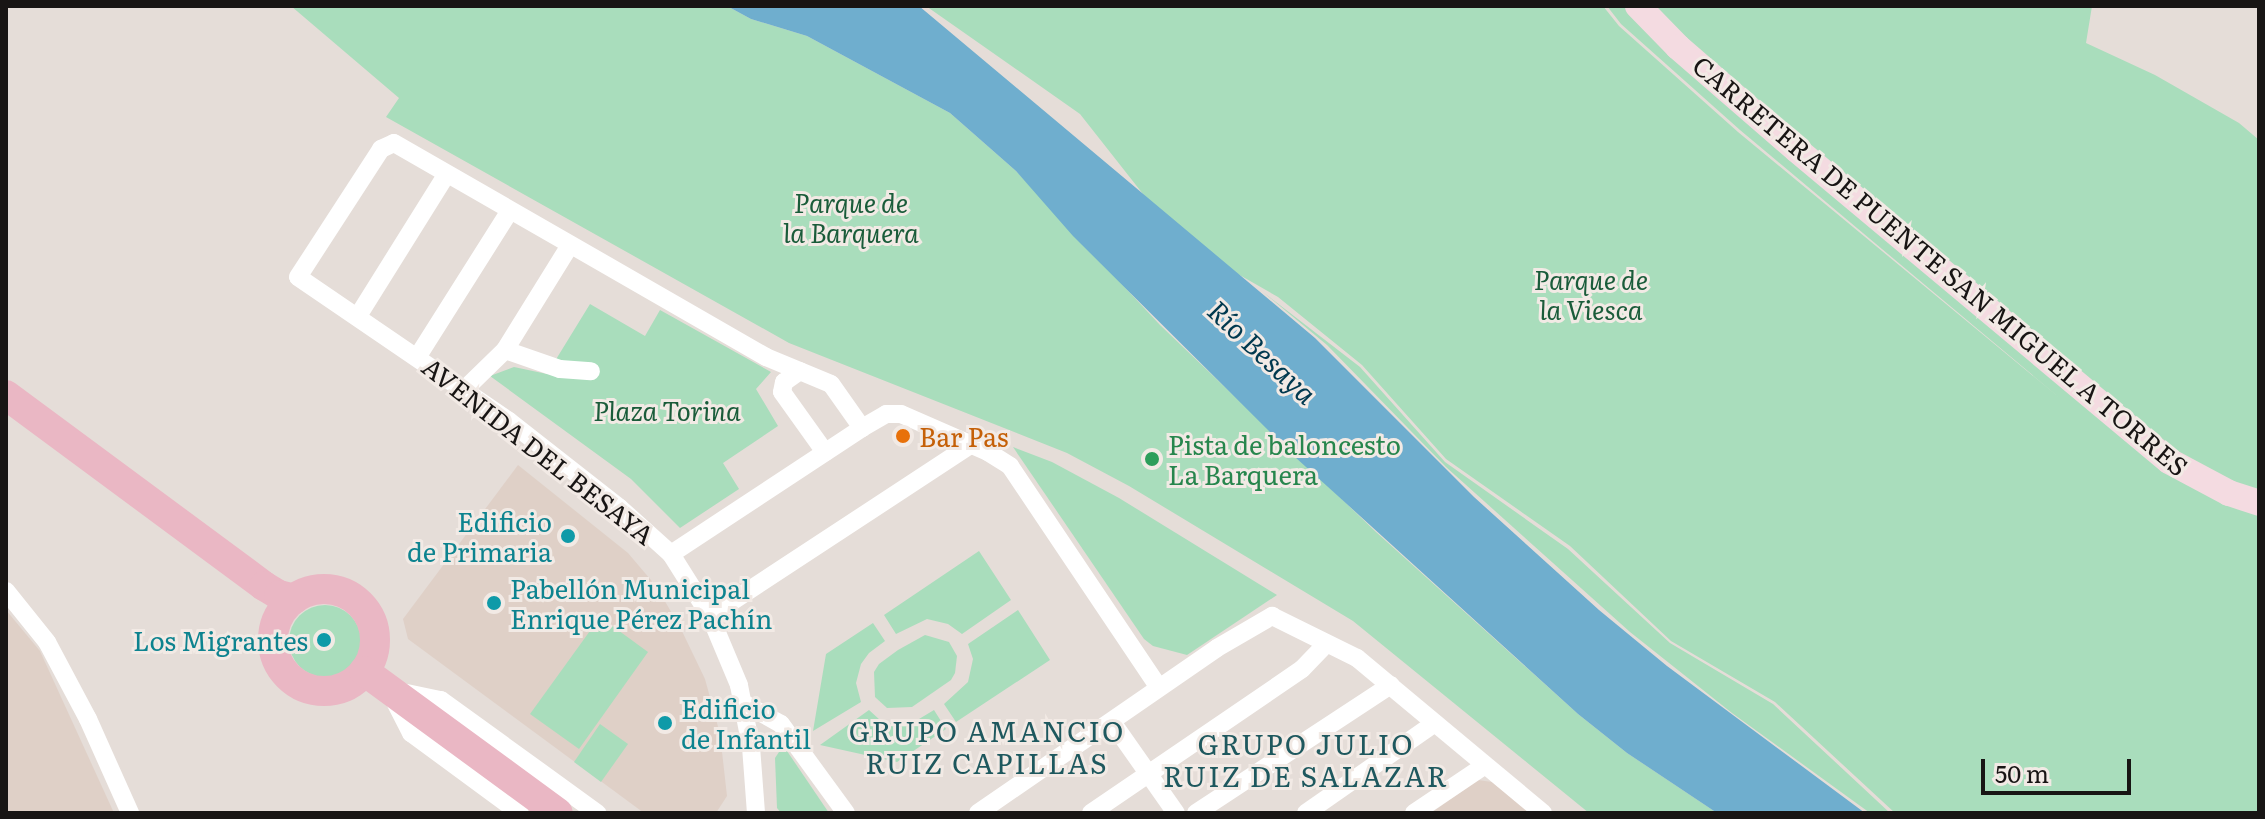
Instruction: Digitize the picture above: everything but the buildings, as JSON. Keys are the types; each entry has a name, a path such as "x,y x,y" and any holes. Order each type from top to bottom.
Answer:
{"main road":[{"path":"6,395 279,595 286,609 275,653 293,681 314,690 336,689 364,671 373,653 374,632 361,605 334,590 314,590 286,609"},
{"path":"6,418 233,583 286,609"},
{"path":"364,671 558,813"}],"street":[{"name":"CARRETERA DE PUENTE SAN MIGUEL A TORRES","path":"1638,6 1678,47 1797,150 2169,461 2229,493 2259,503"},
{"name":"AVENIDA DEL BESAYA","path":"446,175 394,143 381,149 298,277 465,389 620,508 671,554 710,616 743,703 751,747 755,813"},
{"path":"358,316 446,175 766,357 831,384 862,428"},
{"path":"418,356 509,212"},
{"path":"465,389 505,350 570,245"},
{"path":"505,350 560,369 591,371"},
{"path":"800,371 784,382 782,392 825,452"},
{"path":"671,554 862,428 886,414 901,414 1010,466 1159,688"},
{"path":"710,616 970,445"},
{"path":"6,591 47,642 88,719 130,813"},
{"path":"978,813 1217,648 1272,616 1357,658 1543,813"},
{"path":"1091,813 1302,669 1326,644"},
{"path":"1196,813 1391,685"},
{"path":"389,690 411,733 520,813"},
{"path":"389,690 441,700 597,813"},
{"path":"743,703 781,724 846,813"},
{"path":"1112,722 1147,776 1176,813"},
{"path":"1306,813 1435,723"},
{"path":"1414,813 1484,766"}],"shaded area":[{"path":"518,465 628,553 656,586 680,627 705,679 720,734 727,796 716,813 644,813 408,639 403,619"},
{"path":"6,610 40,651 114,813 6,813"},
{"path":"1478,780 1492,782 1530,813 1431,813"}],"green space":[{"name":"Parque de la Barquera","path":"291,6 727,6 751,19 807,36 950,113 1016,171 1160,325 1376,532 1578,714 1627,753 1717,813 1589,813 1353,621 1129,486 1067,453 789,343 386,117 399,98"},
{"name":"Parque de la Viesca","path":"926,6 1603,6 1619,26 1738,132 2061,399 1740,130 1621,24 1607,6 2092,6 2086,43 2155,75 2239,123 2259,140 2259,813 1895,813 1775,702 1671,641 1570,546 1446,459 1362,365 1278,297 1180,241 1080,114"},
{"path":"1263,292 1360,367 1445,462 1568,549 1670,643 1773,704 1890,813 1870,813 1732,713 1630,632 1446,467 1327,345"},
{"name":"Plaza Torina","path":"590,304 645,336 660,310 771,372 756,389 778,426 723,463 739,489 680,528 631,479 490,376 514,367 547,374"},
{"path":"1013,447 1052,462 1119,498 1277,595 1187,655 1153,646 1144,639"},
{"path":"979,551 1011,600 962,634 948,624 927,619 896,634 884,615"},
{"path":"325,605 345,611 355,621 361,641 355,661 345,671 325,677 305,671 295,661 289,641 295,621 305,611"},
{"path":"1018,610 1050,660 956,722 944,704 968,682 973,659 968,644"},
{"path":"600,617 648,652 579,749 530,714"},
{"path":"873,623 885,641 869,653 861,664 856,683 861,702 813,731 826,654"},
{"path":"925,635 949,642 957,656 955,673 951,680 912,707 887,708 875,697 874,672 879,664 898,650"},
{"path":"869,710 880,720 879,726 886,728 888,723 914,722 934,710 946,729 897,762 820,745"},
{"path":"600,724 628,744 601,782 574,762"},
{"path":"781,749 787,751 829,813 781,813 777,808 775,758"}],"water":[{"name":"Río Besaya","path":"727,6 919,6 1315,338 1474,497 1599,610 1667,666 1865,813 1717,813 1627,753 1578,714 1295,457 1073,236 1016,171 950,113 807,36 751,19"}],"place":[{"name":"Bar Pas","path":"903,436"},
{"name":"Pista de baloncesto La Barquera","path":"1152,459"},
{"name":"Edificio de Primaria","path":"568,536"},
{"name":"Pabellón Municipal Enrique Pérez Pachín","path":"494,603"},
{"name":"Los Migrantes","path":"324,640"},
{"name":"Edificio de Infantil","path":"665,723"}],"district":[{"name":"GRUPO AMANCIO RUIZ CAPILLAS","path":"987,746"},
{"name":"GRUPO JULIO RUIZ DE SALAZAR","path":"1306,759"}]}
